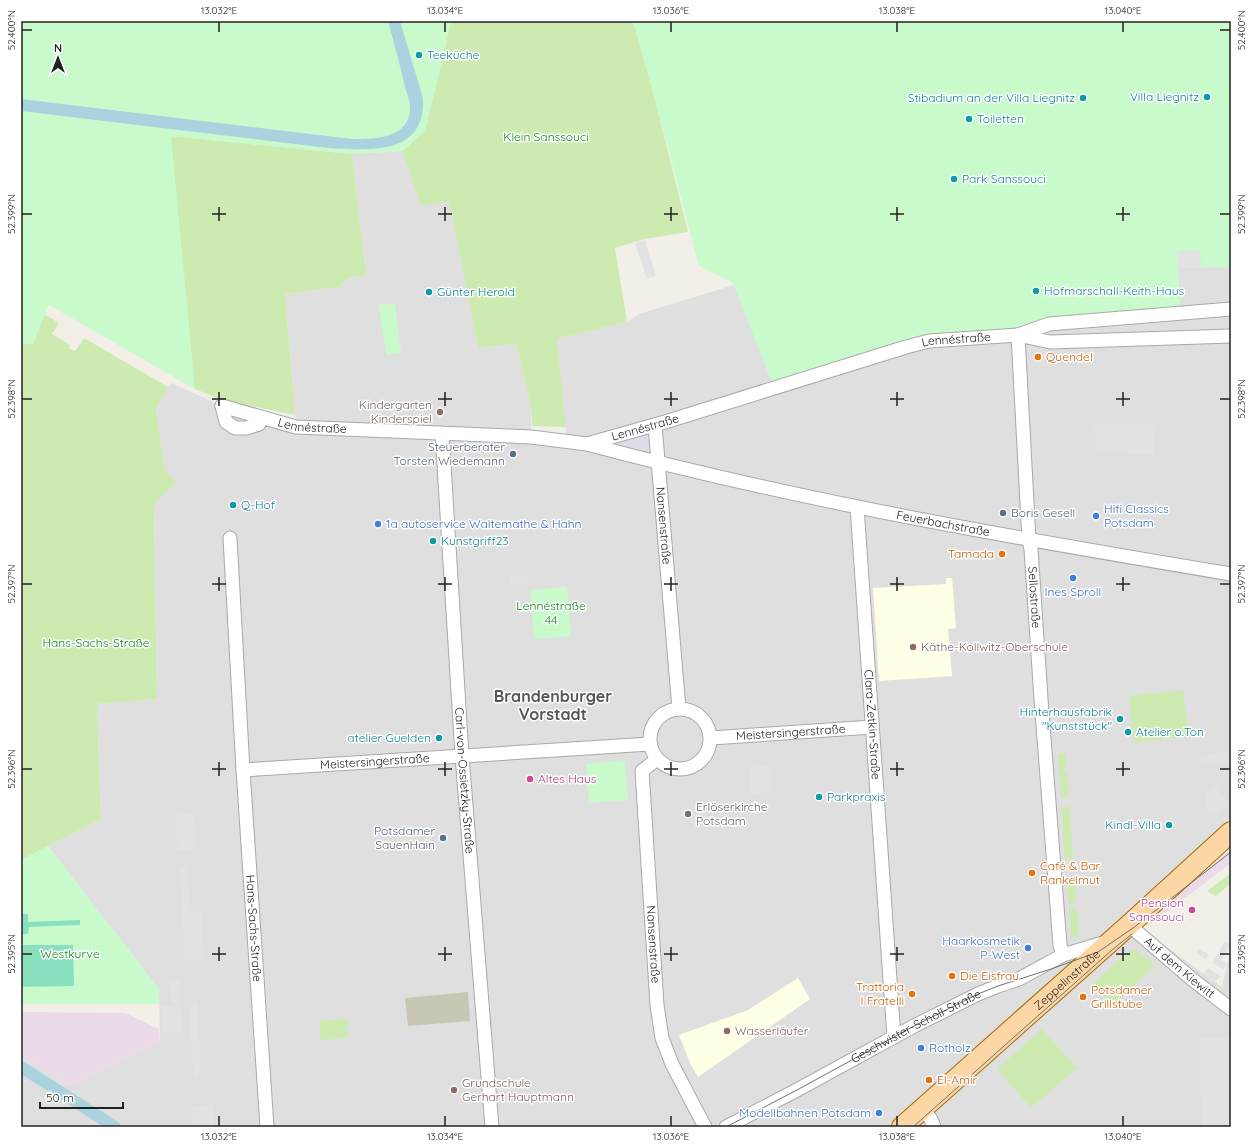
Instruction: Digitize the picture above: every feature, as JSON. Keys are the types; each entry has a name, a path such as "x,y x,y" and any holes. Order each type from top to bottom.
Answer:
{"main road":[{"name":"Zeppelinstraße","path":"902,1127 1231,832"}],"street":[{"name":"Lennéstraße","path":"259,425 531,437 587,444 655,425 929,341 1018,335 1049,324 1231,309"},
{"name":"Lennéstraße","path":"1018,335 1050,342 1231,336"},
{"name":"Sellostraße","path":"1018,335 1029,540 1031,549 1060,945 1063,955"},
{"path":"655,425 657,463"},
{"name":"Carl-von-Ossietzky-Straße","path":"442,433 462,756 492,1127"},
{"name":"Feuerbachstraße","path":"587,444 657,463 857,507 1029,540 1231,574"},
{"name":"Nansenstraße","path":"657,463 679,709"},
{"name":"Clara-Zetkin-Straße","path":"857,507 894,1037"},
{"name":"Hans-Sachs-Straße","path":"230,538 243,770 267,1127"},
{"path":"679,709 688,710 697,714 704,720 709,728 711,738 710,747 706,756 700,763 692,768 683,770 673,769 657,759 650,744 650,734 654,724 660,717 669,711 679,709"},
{"name":"Meistersingerstraße","path":"711,738 872,727"},
{"name":"Meistersingerstraße","path":"243,770 650,744"},
{"name":"Nansenstraße","path":"657,759 642,771 657,1005 662,1038 672,1064 705,1127"},
{"name":"Auf dem Kiewitt","path":"1129,925 1231,1009"},
{"name":"Geschwister-Scholl-Straße","path":"726,1127 978,994 1020,979 1063,955 1111,940"},
{"path":"922,1110 928,1113 934,1127"}],"shaded area":[{"path":"402,151 421,205 449,200 478,348 516,344 531,406 531,437 567,441 557,339 627,322 639,314 763,276 1231,232 1231,818 1124,916 1222,987 1231,948 1231,1127 21,1127 21,1057 70,1086 160,1042 159,989 48,846 101,819 97,704 157,699 154,503 165,470 156,407 171,383 222,406 296,426 285,294 340,287 347,278 366,275 352,154"},
{"path":"645,240 656,276 647,279 635,243"},
{"path":"1200,250 1201,267 1178,268 1177,251"},
{"path":"1095,424 1156,424 1153,455 1096,451"},
{"path":"645,434 650,439 651,449 648,454 619,447 618,445 619,440"},
{"path":"528,575 528,584 509,585 509,576"},
{"name":"Käthe-Kollwitz-Oberschule","path":"946,578 952,578 956,628 948,629 952,676 879,681 873,588 946,584"},
{"path":"1231,751 1231,762 1201,766 1199,756"},
{"path":"771,766 773,792 751,794 750,767"},
{"path":"1216,786 1221,796 1227,799 1231,804 1217,815 1214,812 1214,814 1209,818 1205,794"},
{"path":"195,814 196,850 177,850 176,815"},
{"path":"1231,849 1231,863 1148,926 1156,915"},
{"path":"187,863 190,909 202,914 204,960 185,961 180,870"},
{"path":"1225,941 1230,944 1221,960 1226,963 1224,970 1212,962"},
{"path":"1199,948 1209,955 1206,960 1196,953"},
{"path":"1208,968 1220,976 1216,981 1204,974"},
{"name":"Wasserläufer","path":"798,978 810,999 698,1077 690,1063 679,1035 748,1010"},
{"path":"170,981 179,981 181,1004 171,1004"},
{"path":"468,992 470,1021 408,1026 405,998"},
{"path":"197,1001 201,1072 194,1081 189,1009"},
{"path":"181,1005 182,1032 162,1033 161,1006"},
{"path":"21,1012 125,1013 159,1029 160,1042 70,1086 21,1057"},
{"path":"1231,1037 1231,1127 1202,1127 1199,1038"},
{"path":"213,1105 214,1127 193,1127 192,1107"}],"green space":[{"path":"21,21 451,21 425,131 402,151 352,154 171,136 195,389 49,305 33,344 21,343"},
{"name":"Klein Sanssouci","path":"451,21 633,21 653,92 688,232 644,239 615,248 627,322 557,339 566,427 532,426 531,406 516,344 478,348 449,201 421,206 402,151 425,131"},
{"name":"Park Sanssouci","path":"633,21 1231,21 1231,267 1178,268 1181,313 929,341 774,388 733,283 699,266"},
{"path":"170,136 352,154 366,275 347,278 340,287 285,294 295,415 222,400 195,389 111,340"},
{"path":"395,303 401,353 386,355 379,305"},
{"path":"44,314 59,323 52,334 70,345 69,348 75,351 84,338 168,387 156,408 165,470 176,483 154,503 157,699 97,704 101,819 21,860 21,343 33,344"},
{"name":"Lennéstraße 44","path":"567,587 571,636 534,639 530,590"},
{"path":"1183,690 1189,736 1134,743 1129,696"},
{"path":"1066,754 1067,767 1064,767 1064,771 1067,771 1069,797 1061,797 1058,755"},
{"path":"625,760 628,800 589,803 586,764"},
{"path":"1061,807 1070,807 1073,859 1065,860"},
{"name":"Westkurve","path":"48,846 159,989 159,1004 21,1004 21,860"},
{"path":"1231,873 1231,883 1216,896 1207,891"},
{"path":"1067,881 1075,881 1076,903 1068,904"},
{"path":"1069,909 1077,909 1079,937 1071,937"},
{"path":"21,914 28,914 28,922 80,920 80,925 29,927 28,934 21,934"},
{"path":"21,945 73,945 74,986 21,987"},
{"path":"1133,948 1155,965 1112,1007 1091,985"},
{"path":"347,1019 348,1038 321,1040 319,1021"},
{"path":"1042,1029 1077,1068 1031,1108 997,1069"}],"water":[{"path":"388,21 400,21 423,98 421,117 415,131 405,140 392,146 377,149 328,148 21,111 21,99 352,139 382,137 402,128 408,120 410,110 409,100"}],"waterway":[{"path":"21,1067 115,1127"}],"tram line":[{"path":"726,1127 914,1026 978,994 1098,952 1133,928 1231,852"},
{"path":"913,1127 1112,950 1132,934"}],"place":[{"name":"Teeküche","path":"419,55"},
{"name":"Villa Liegnitz","path":"1207,97"},
{"name":"Stibadium an der Villa Liegnitz","path":"1083,98"},
{"name":"Toiletten","path":"969,119"},
{"name":"Park Sanssouci","path":"954,179"},
{"name":"Hofmarschall-Keith-Haus","path":"1036,291"},
{"name":"Günter Herold","path":"429,292"},
{"name":"Quendel","path":"1038,357"},
{"name":"Kindergarten Kinderspiel","path":"440,412"},
{"name":"Steuerberater Torsten Wiedemann","path":"513,454"},
{"name":"Q-Hof","path":"233,505"},
{"name":"Boris Gesell","path":"1003,513"},
{"name":"Hifi Classics Potsdam","path":"1096,516"},
{"name":"1a autoservice Waltemathe & Hahn","path":"378,524"},
{"name":"Kunstgriff23","path":"433,541"},
{"name":"Tamada","path":"1002,554"},
{"name":"Ines Sproll","path":"1073,578"},
{"name":"Käthe-Kollwitz-Oberschule","path":"913,647"},
{"name":"Hinterhausfabrik \"Kunststück\"","path":"1120,719"},
{"name":"Atelier o.Ton","path":"1128,732"},
{"name":"atelier Guelden","path":"439,738"},
{"name":"Altes Haus","path":"530,779"},
{"name":"Parkpraxis","path":"819,797"},
{"name":"Erlöserkirche Potsdam","path":"688,814"},
{"name":"Kindl-Villa","path":"1169,825"},
{"name":"Potsdamer SauenHain","path":"443,838"},
{"name":"Café & Bar Rankelmut","path":"1032,873"},
{"name":"Pension Sanssouci","path":"1192,910"},
{"name":"Haarkosmetik P-West","path":"1028,948"},
{"name":"Die Eisfrau","path":"952,976"},
{"name":"Trattoria I Fratelli","path":"912,994"},
{"name":"Potsdamer Grillstube","path":"1083,997"},
{"name":"Wasserläufer","path":"727,1031"},
{"name":"Rotholz","path":"921,1048"},
{"name":"El-Amir","path":"929,1080"},
{"name":"Grundschule Gerhart Hauptmann","path":"454,1090"},
{"name":"Modellbahnen Potsdam","path":"879,1113"}],"district":[{"name":"Brandenburger Vorstadt","path":"553,705"}]}
